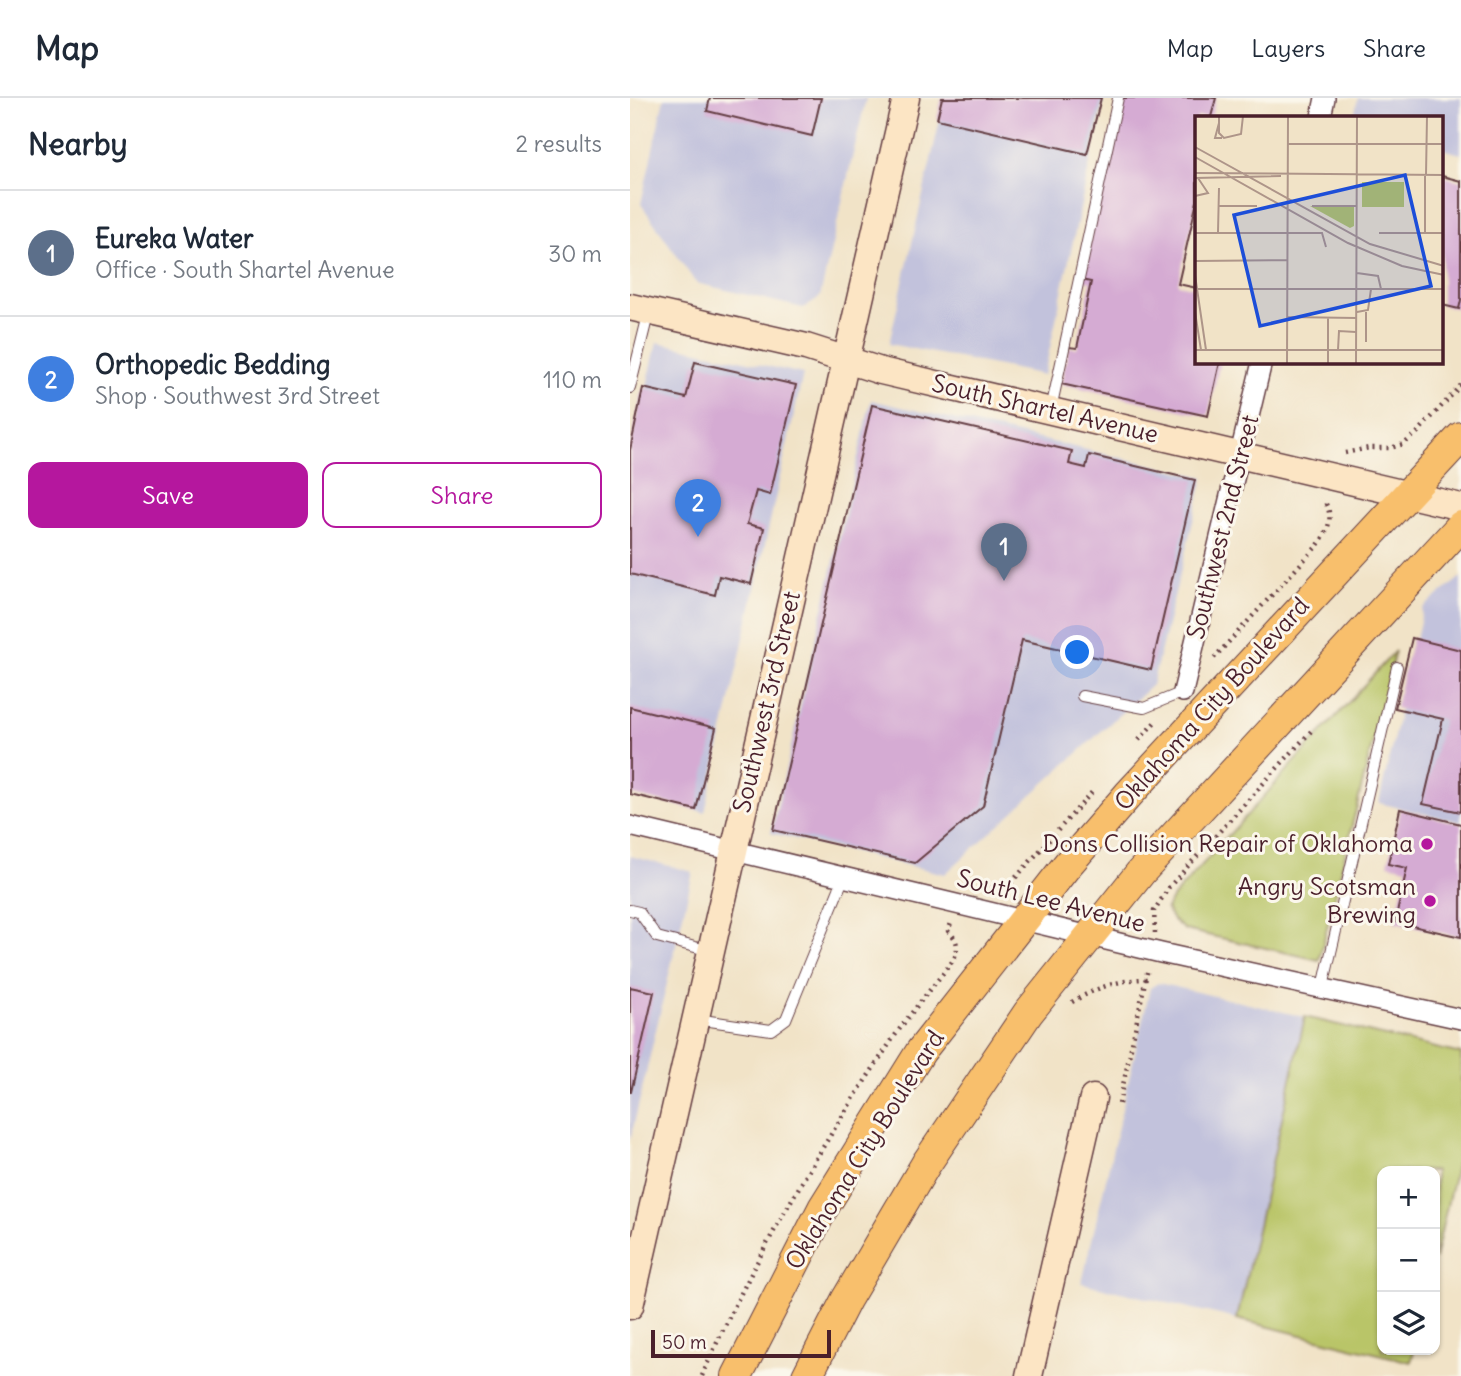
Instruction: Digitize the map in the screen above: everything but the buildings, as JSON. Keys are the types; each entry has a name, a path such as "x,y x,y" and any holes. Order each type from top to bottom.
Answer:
{"main road":[{"name":"Oklahoma City Boulevard","path":"737,1376 823,1208 914,1061 1068,864 1128,795 1461,437"},
{"path":"807,1376 846,1300 926,1164 1028,1013 1141,872 1461,526"}],"street":[{"name":"Southwest 3rd Street","path":"630,1306 906,98"},
{"path":"1321,116 1325,98"},
{"name":"South Shartel Avenue","path":"639,309 806,347 881,371 1461,508"},
{"name":"Southwest 2nd Street","path":"1183,692 1262,364"},
{"name":"South Lee Avenue","path":"630,826 1090,936 1461,1019"},
{"path":"1029,1376 1093,1098"}],"lane":[{"path":"1051,412 1118,98"},
{"path":"630,388 639,309"},
{"path":"1323,987 1397,667"},
{"path":"1082,696 1144,708 1183,692"},
{"path":"695,1019 771,1030 786,1019 844,877"},
{"path":"630,909 639,912 657,937 710,951"}],"path":[{"path":"1339,454 1404,444 1461,385"},
{"path":"1318,545 1328,530 1330,511 1326,504"},
{"path":"1155,934 1154,911 1169,887 1317,725"},
{"name":"Oklahoma City Boulevard","path":"984,886 995,889 1010,884 1080,805"},
{"path":"937,981 954,959 958,949 955,937 948,931 951,924"},
{"path":"1064,1011 1071,1003 1094,991 1127,979 1147,979 1119,1105"}],"shaded area":[{"path":"664,98 866,98 820,297 803,308 696,283 641,204"},
{"path":"945,98 1104,98 1044,375 889,344"},
{"path":"1358,98 1461,98 1461,154 1444,150 1444,116 1354,116"},
{"path":"657,342 803,374 705,812 630,794 630,460"},
{"path":"871,400 1204,477 1152,685 945,874 771,833"},
{"path":"1461,577 1461,822 1379,803 1423,608"},
{"path":"630,856 693,872 630,1141"},
{"path":"1158,983 1305,1017 1237,1319 1082,1283 1150,988"}],"green space":[{"path":"1395,651 1319,960 1185,930 1173,920 1166,909 1173,897"},
{"path":"1305,1017 1461,1054 1461,1144 1440,1237 1440,1166 1377,1166 1377,1354 1237,1319"},
{"path":"1383,1355 1413,1355 1411,1362"}],"place":[{"name":"Orthopedic Bedding","path":"698,537"},
{"name":"Eureka Water","path":"1004,581"},
{"name":"Dons Collision Repair of Oklahoma","path":"1427,844"},
{"name":"Angry Scotsman Brewing","path":"1430,901"}]}
